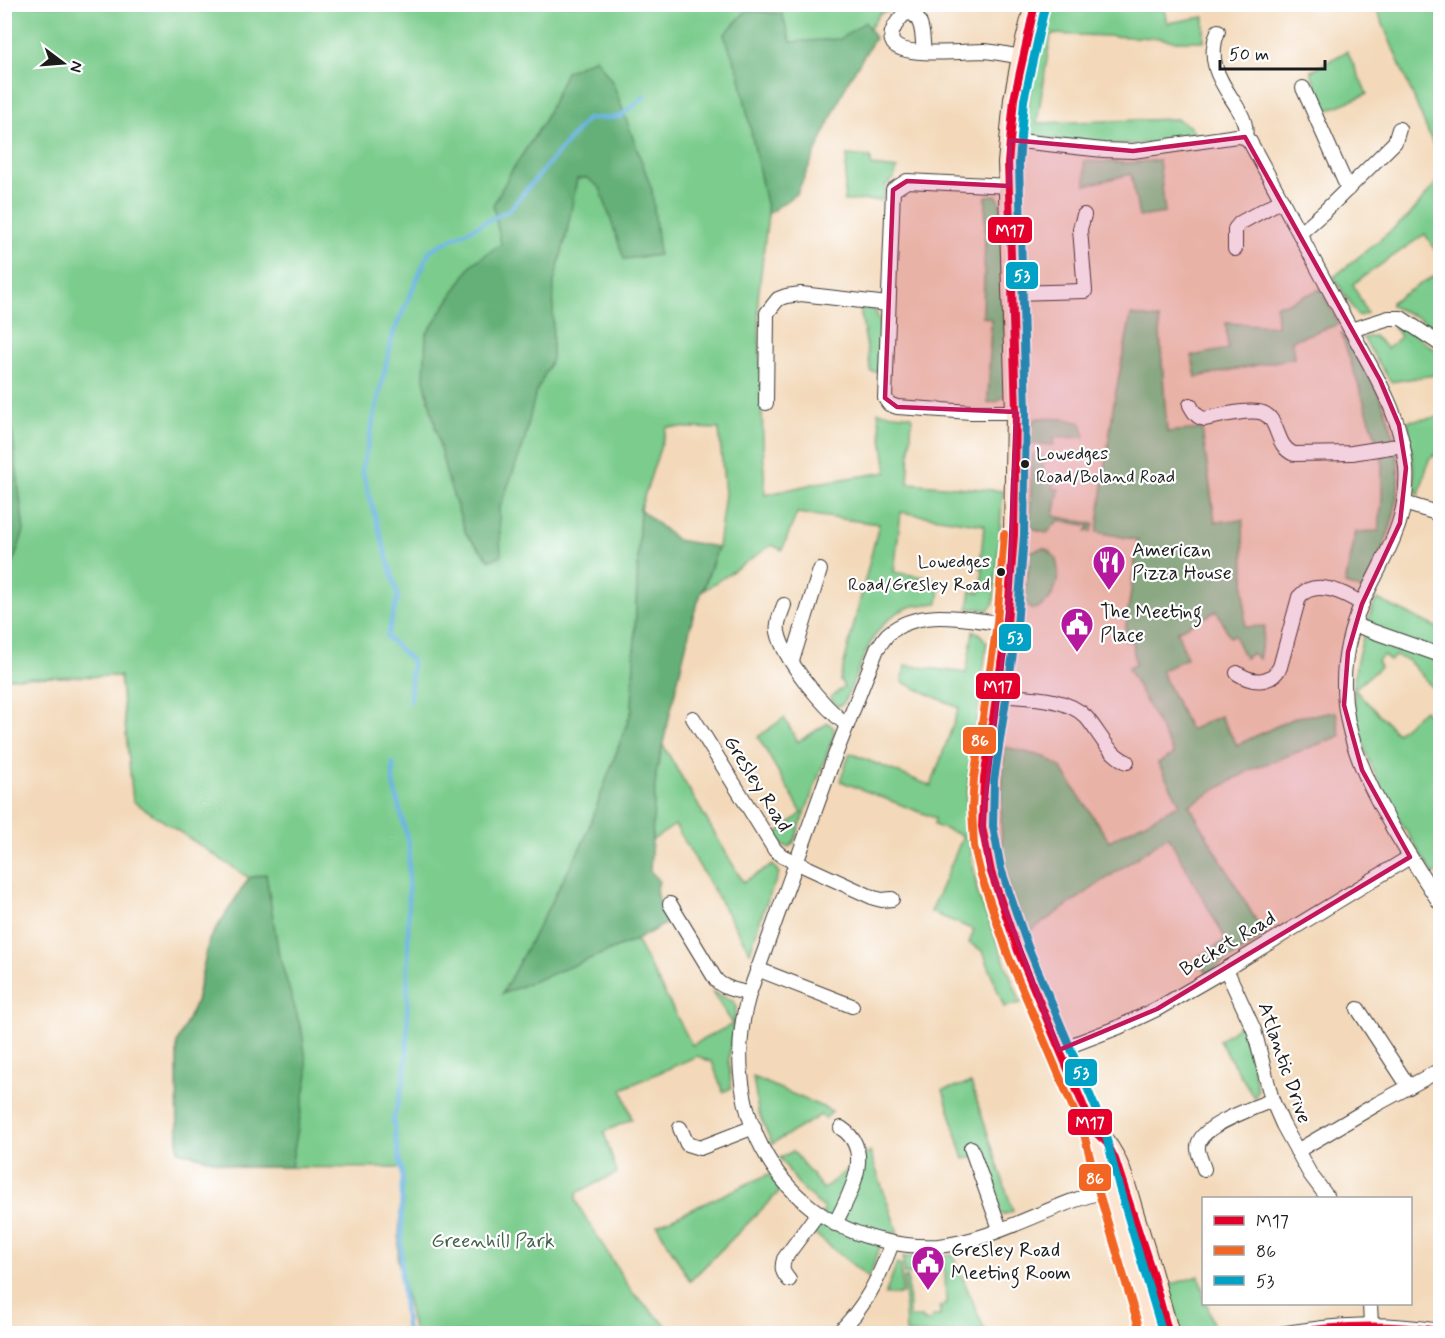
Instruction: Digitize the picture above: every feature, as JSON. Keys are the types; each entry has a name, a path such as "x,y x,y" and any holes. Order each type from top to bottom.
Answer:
{"street":[{"path":"1035,4 1022,57 1010,140 1009,186 1016,412 1014,535 1007,624 982,807 984,844 991,873 1016,944 1059,1050 1094,1131 1107,1143 1115,1159 1117,1188 1152,1334"},
{"path":"1218,32 1214,47 1215,67 1226,93 1245,122 1245,137"},
{"path":"924,52 987,51 1022,57"},
{"path":"1303,88 1348,189"},
{"path":"1300,233 1395,142 1400,129"},
{"path":"1010,140 1133,151 1237,136 1245,137 1250,142 1380,380 1391,404 1403,444 1406,476 1400,523 1362,604 1355,625 1344,678 1344,705 1354,748 1373,792 1410,857 1440,900"},
{"path":"1009,186 907,181 893,190 885,398 889,404 897,407 971,412 1016,412"},
{"path":"1235,249 1235,229 1240,223 1282,200"},
{"path":"1013,293 1085,297 1080,229 1084,215"},
{"path":"766,403 767,313 778,300 786,296 801,294 888,304"},
{"path":"1351,330 1389,318 1401,318 1440,344"},
{"path":"1190,405 1196,415 1205,418 1247,412 1265,414 1270,419 1283,446 1288,452 1294,454 1352,453 1403,444"},
{"path":"1404,503 1440,514"},
{"path":"792,661 820,570"},
{"path":"1237,673 1246,679 1258,681 1276,674 1280,667 1299,597 1304,591 1311,588 1323,588 1338,592 1362,604"},
{"path":"784,605 777,623 778,632 792,661 823,703 847,725"},
{"name":"Gresley Road","path":"1007,624 933,616 903,624 888,634 877,649 796,861 749,993 740,1027 739,1057 745,1101 766,1157 778,1176 796,1196 818,1213 835,1224 866,1237 892,1243 938,1246 968,1240 1054,1207 1117,1188"},
{"path":"1355,625 1440,655"},
{"path":"997,695 1044,700 1068,705 1078,710 1087,718 1117,758 1127,762"},
{"name":"Gresley Road","path":"693,718 769,842 782,856 874,897 892,899"},
{"name":"Becket Road","path":"1059,1050 1128,1023 1226,969 1410,857"},
{"path":"669,904 716,980 730,988 749,993"},
{"path":"757,969 852,1006"},
{"name":"Atlantic Drive","path":"1226,969 1254,1030 1272,1100 1297,1151 1327,1197"},
{"path":"1358,1009 1409,1087"},
{"path":"1297,1151 1440,1070"},
{"path":"1204,1169 1197,1148 1200,1139 1215,1126 1272,1100"},
{"path":"680,1128 687,1144 700,1148 754,1127"},
{"path":"835,1224 855,1176 859,1150 854,1139 841,1128"},
{"path":"971,1148 1000,1229"},
{"path":"1117,1188 1152,1272 1169,1334"},
{"path":"789,1280 783,1273 784,1259 818,1213"},
{"path":"837,1334 870,1294 892,1243"},
{"path":"1370,1305 1371,1324"},
{"path":"1280,1334 1371,1324 1440,1331"}],"highlighted area":[{"path":"1245,137 1380,380 1399,425 1406,468 1400,523 1362,604 1348,652 1344,705 1362,770 1410,857 1157,1009 1059,1050 991,872 982,827 1008,614 1016,412 897,407 885,398 893,190 907,181 1009,186 1010,140 1133,151"}],"green space":[{"name":"Greenhill Park","path":"4,5 926,5 880,13 844,68 768,214 758,299 765,495 817,483 887,472 878,412 912,416 908,483 1003,491 994,603 988,610 968,608 971,591 980,593 984,525 901,512 894,572 941,580 938,603 910,607 884,623 868,648 843,704 838,706 830,698 844,687 840,680 879,524 797,513 782,550 772,545 703,591 718,547 725,494 719,429 667,427 640,509 632,710 584,841 503,993 636,940 692,1045 733,1024 712,992 733,1001 736,1007 729,1060 731,1088 723,1092 712,1062 697,1056 622,1089 632,1119 604,1132 617,1173 578,1192 576,1199 632,1292 674,1333 414,1333 398,1260 402,1168 238,1167 178,1151 177,1043 196,1002 209,940 249,878 133,801 120,676 5,678"},
{"path":"1051,5 1163,5 1167,23 1204,17 1204,41 1051,34 1037,123 1177,119 1189,126 1198,137 1188,140 1135,144 1082,143 1035,136 1027,130 1034,66"},
{"path":"1375,5 1433,5 1440,21 1440,161"},
{"path":"747,10 782,14 791,42 840,39 865,22 875,38 848,81 797,193 768,214 739,73 724,35"},
{"path":"1347,51 1367,94 1321,113 1311,71"},
{"path":"596,58 613,83 652,190 659,255 624,259 600,188 587,178 577,179 566,237 554,282 552,359 535,395 524,443 499,510 501,556 490,560 466,534 447,477 424,379 426,335 472,264 501,244 493,205 511,172 543,123 566,72"},
{"path":"847,155 870,157 872,166 897,169 894,178 886,185 883,200 844,201"},
{"path":"1159,160 1165,213 1139,217 1131,174 1086,185 1084,161 1127,163"},
{"path":"1440,178 1440,258 1425,234 1353,284 1367,313 1358,316 1334,277 1409,216"},
{"path":"996,195 1000,201 1007,394 998,401 988,403 991,319 983,317 986,196"},
{"path":"1440,272 1440,333 1419,318 1391,306 1391,302"},
{"path":"1321,289 1339,324 1292,340 1294,358 1196,377 1192,356 1228,349 1226,323 1277,326 1276,305 1288,303"},
{"path":"860,308 874,309 877,315 881,339 879,371 871,372"},
{"path":"1131,315 1159,319 1167,432 1202,429 1215,522 1243,520 1245,627 1265,626 1259,659 1252,653 1245,658 1234,635 1230,637 1217,611 1177,631 1187,658 1161,671 1190,730 1220,716 1237,745 1296,717 1336,712 1340,736 1250,770 1189,805 1265,936 1207,973 1197,958 1226,940 1168,836 1026,934 1012,895 1003,854 1001,814 1005,747 1045,757 1061,768 1109,841 1180,804 1158,763 1174,754 1128,668 1135,665 1133,642 1124,640 1138,540 1097,532 1114,401"},
{"path":"1402,326 1440,353 1440,374 1391,382 1363,338 1374,336 1387,348 1401,337 1393,327"},
{"path":"1341,333 1367,371 1378,392 1393,436 1397,458 1396,504 1391,527 1363,590 1345,584 1356,532 1379,531 1382,456"},
{"path":"4,361 7,365 10,414 24,531 10,572 4,572"},
{"path":"1440,417 1440,452 1429,459 1419,495 1416,492 1408,421"},
{"path":"1039,418 1065,419 1081,423 1085,437 1054,438 1054,445 1032,444 1033,420"},
{"path":"1032,454 1042,455 1044,476 1053,476 1053,489 1059,489 1054,516 1094,524 1091,532 1086,531 1090,526 1059,520 1047,533 1030,526"},
{"path":"640,509 677,540 718,547 693,616 656,773 650,871 659,881 656,893 669,922 636,940 502,994 584,841 632,710"},
{"path":"1042,548 1050,552 1056,560 1057,580 1048,600 1041,607 1031,609 1024,603 1030,552"},
{"path":"1377,599 1440,629 1440,696 1408,660 1395,656 1390,661 1384,655 1377,661 1380,667 1354,689 1359,650"},
{"path":"973,631 979,633 987,643 966,799 970,848 978,895 1021,1003 1004,1007 983,951 969,943 974,930 931,912 963,836 934,825 935,818 840,781 850,753 931,786 959,708 902,682 905,665 966,673"},
{"path":"1354,689 1397,733 1424,710 1440,728 1440,870 1434,875 1393,810 1369,761 1355,711"},
{"path":"784,718 798,742 828,723 834,728 834,735 794,842 789,847 782,845 776,834 802,813 758,737"},
{"path":"663,745 743,882 773,865 779,873 763,911 750,952 675,825 651,841 656,773"},
{"path":"266,874 279,955 302,1032 308,1074 291,1167 238,1167 178,1151 177,1043 196,1002 209,940 249,878"},
{"path":"1241,1024 1258,1091 1254,1097 1219,1041"},
{"path":"753,1077 832,1111 825,1119 821,1115 772,1144 758,1111"},
{"path":"971,1083 1013,1211 1003,1215 998,1211 979,1155 964,1159 943,1090"},
{"path":"793,1151 823,1189 870,1152 898,1233 885,1232 869,1278 815,1234 824,1209 799,1185 780,1158"},
{"path":"769,1174 780,1191 690,1281 657,1225"},
{"path":"953,1255 986,1333 906,1333 904,1278 908,1277 909,1317 922,1317 923,1321 931,1321 932,1316 940,1316 940,1306 946,1305 942,1256"},
{"path":"903,1257 938,1257 936,1274 904,1274"},
{"path":"897,1263 901,1265 902,1294 885,1295"},
{"path":"1199,1276 1202,1287 1202,1305 1207,1305 1216,1333 1181,1333 1166,1286"}],"waterway":[{"path":"410,702 412,661 387,637 398,596 362,470 393,334 430,250 509,210 587,119 620,117 645,96"},
{"path":"393,763 393,783 409,845 407,1052 403,1084 393,1121 402,1174 401,1276 407,1334"}],"transit line":[{"name":"M17","path":"1035,4 1014,99 1008,163 1016,412 1014,535 1007,624 984,779 982,827 991,872 1018,951 1094,1131 1107,1143 1115,1159 1152,1272 1169,1334"},
{"name":"53","path":"1045,7 1024,100 1019,163 1026,412 1024,535 1017,626 994,780 993,826 1001,869 1028,947 1104,1128 1162,1331"},
{"name":"86","path":"1004,534 997,623 974,778 972,808 974,846 981,875 1008,955 1084,1134 1141,1334"},
{"name":"M17","path":"1283,1334 1362,1326 1440,1331"}],"place":[{"name":"Lowedges Road/Boland Road","path":"1025,464"},
{"name":"Lowedges Road/Gresley Road","path":"1001,572"},
{"name":"American Pizza House","path":"1109,591"},
{"name":"The Meeting Place","path":"1077,653"},
{"name":"Gresley Road Meeting Room","path":"928,1291"}]}
